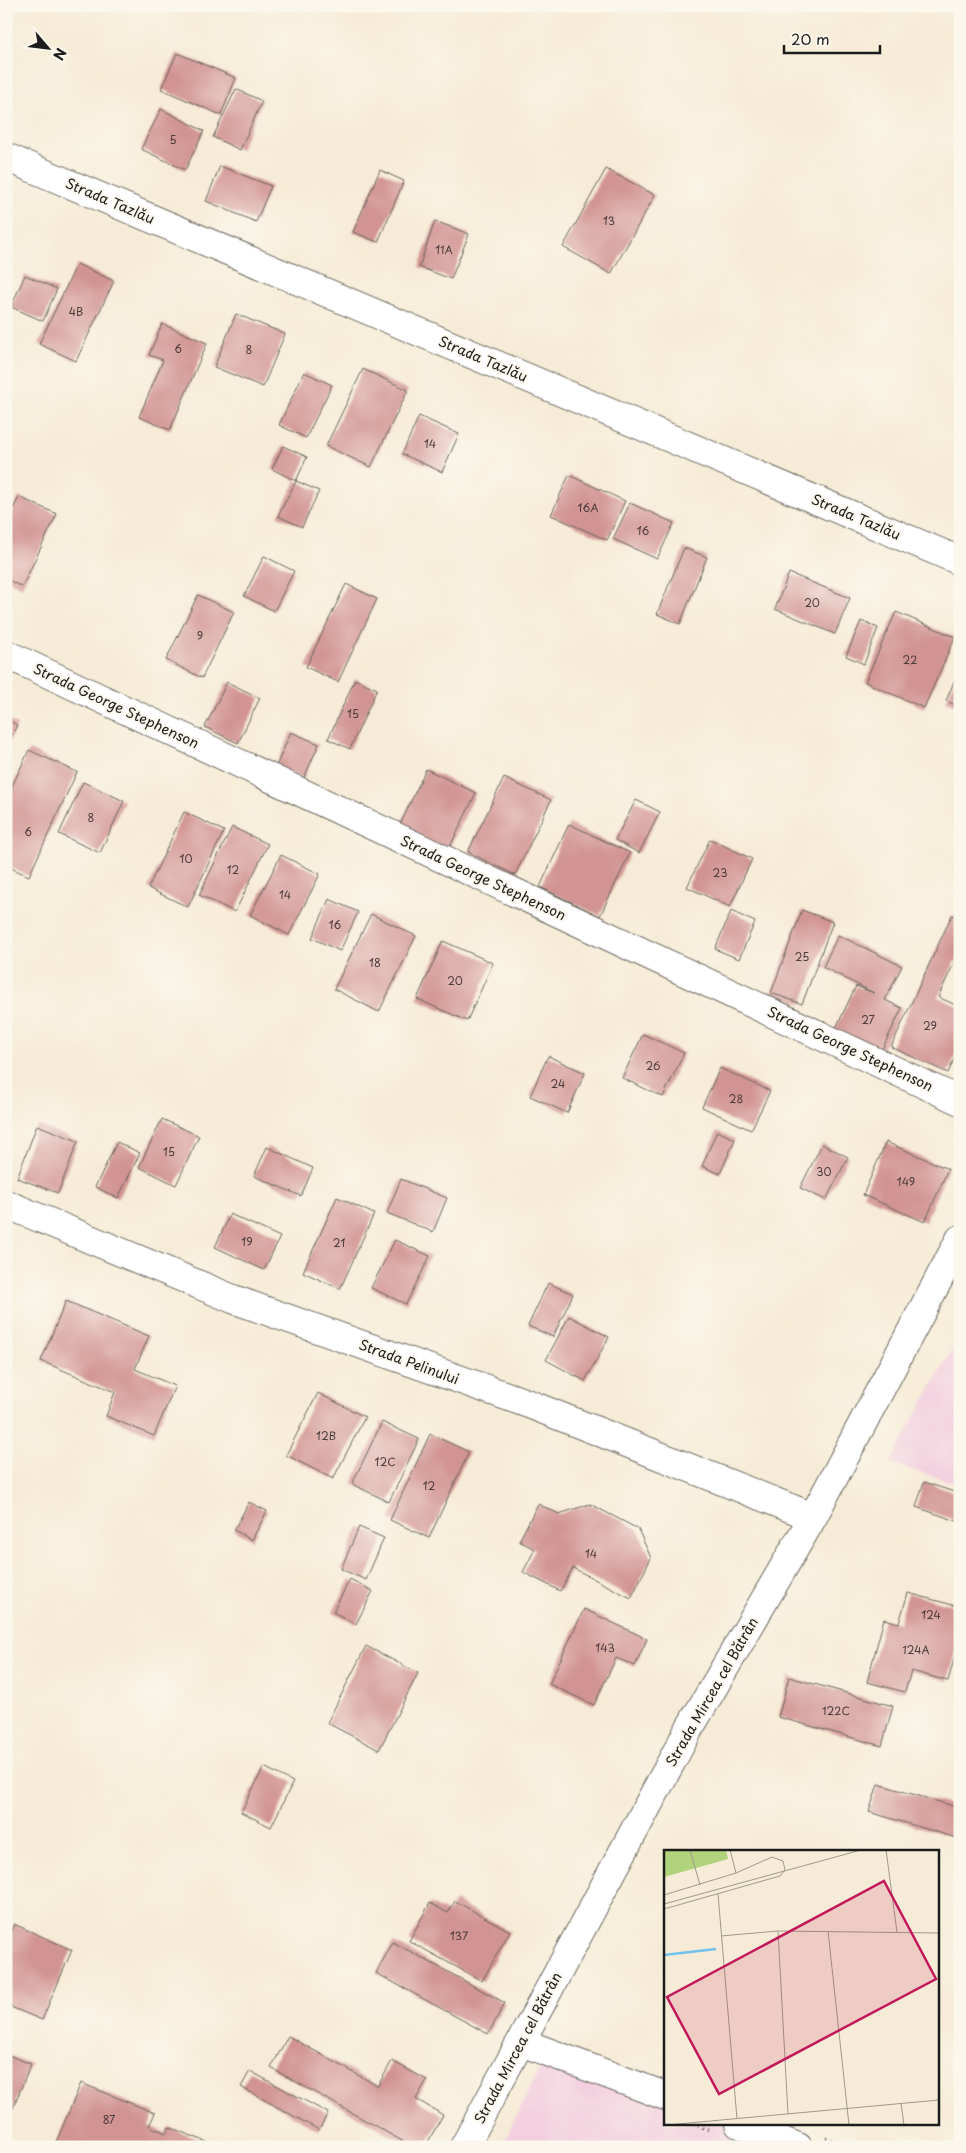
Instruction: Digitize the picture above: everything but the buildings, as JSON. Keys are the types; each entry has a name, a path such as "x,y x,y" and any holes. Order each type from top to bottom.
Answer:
{"street":[{"name":"Strada Tazlău","path":"6,156 960,561"},
{"name":"Strada George Stephenson","path":"6,654 960,1101"},
{"name":"Strada Pelinului","path":"6,1204 233,1299 529,1404 814,1517"},
{"name":"Strada Mircea cel Bătrân","path":"464,2147 689,1729 814,1517 960,1238"},
{"path":"521,2042 664,2096"},
{"path":"744,2126 798,2147"}],"shaded area":[{"path":"960,1335 960,1485 890,1463"},
{"path":"548,2051 664,2096 664,2126 744,2126 798,2147 501,2147"}]}
